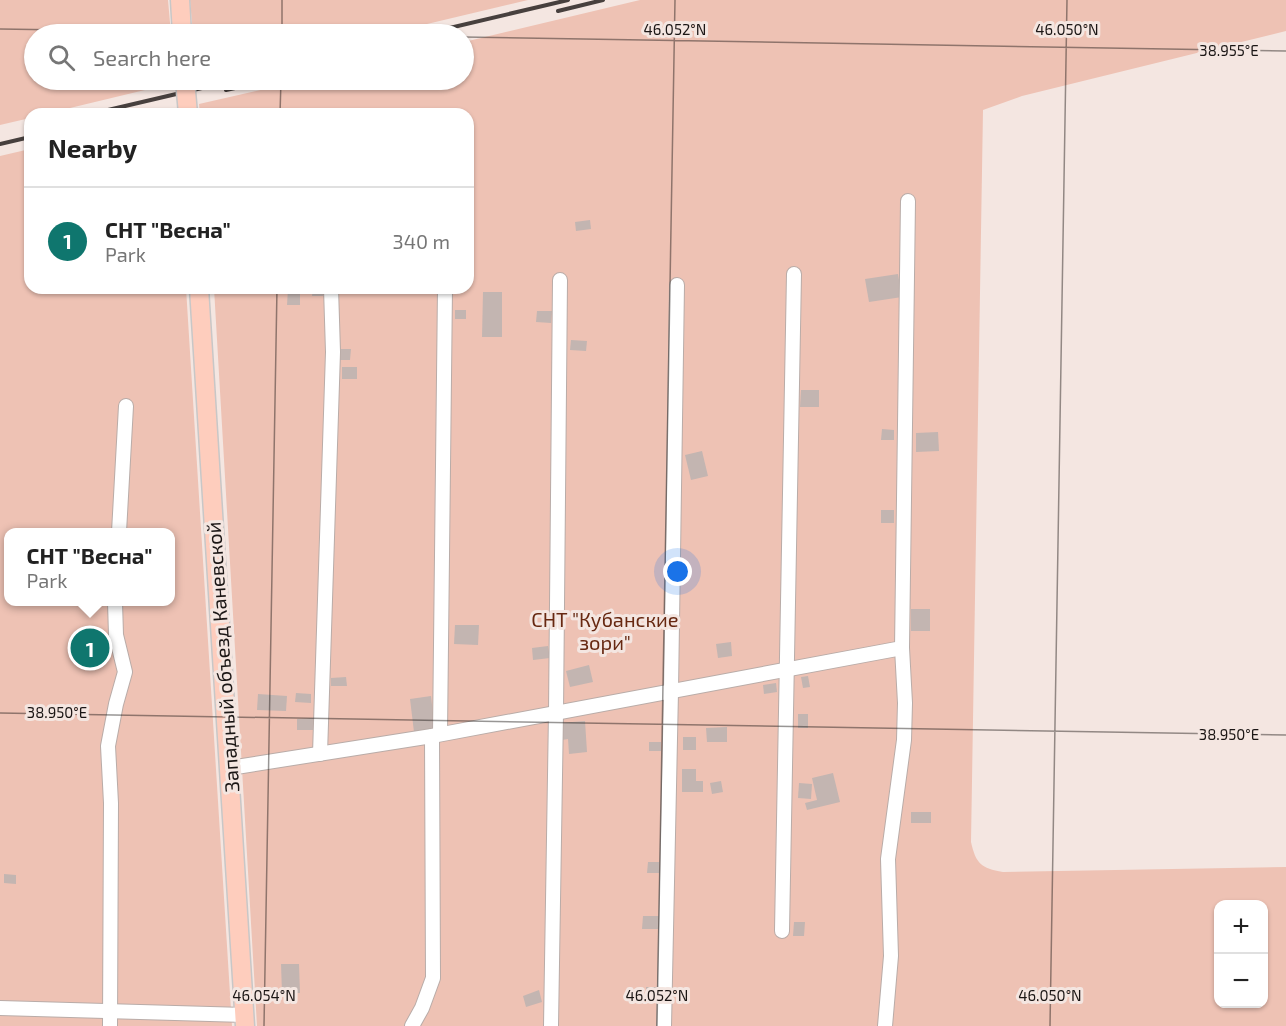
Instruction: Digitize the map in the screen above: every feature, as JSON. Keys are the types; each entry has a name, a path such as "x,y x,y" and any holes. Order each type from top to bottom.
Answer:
{"main road":[{"path":"180,0 181,24"},
{"path":"186,90 187,108"},
{"name":"Западный объезд Каневской","path":"199,294 245,1021"}],"lane":[{"path":"885,1026 891,956 888,859 905,722 902,648 908,201"},
{"path":"782,931 794,274"},
{"path":"550,1026 556,713 560,280"},
{"path":"664,1026 678,285"},
{"path":"320,754 333,352 331,294"},
{"path":"412,1026 422,1008 433,978 445,294"},
{"path":"119,528 126,406"},
{"path":"110,1026 111,803 108,746 125,672 116,635 115,606"},
{"path":"230,768 436,735 902,648"},
{"path":"0,1008 110,1011 245,1021"}],"green space":[{"path":"0,0 168,0 170,24 24,24 24,90 145,90 70,108 24,108 24,119 0,125"},
{"path":"190,0 528,0 427,24 192,24"},
{"name":"СНТ \"Кубанские зори\"","path":"640,0 1286,0 1286,31 1022,96 983,110 971,842 981,864 989,869 1003,872 1286,867 1286,1026 257,1026 214,294 474,294 474,108 199,108 199,104 260,90 474,90 474,40"},
{"path":"24,150 24,294 186,294 232,1026 0,1026 0,156"}],"building":[{"path":"590,220 591,229 576,231 575,222"},
{"path":"898,274 902,297 869,302 865,279"},
{"path":"483,292 502,292 502,337 482,337"},
{"path":"288,294 300,294 300,305 287,305"},
{"path":"455,310 466,310 466,319 455,319"},
{"path":"537,311 552,311 551,323 536,322"},
{"path":"571,340 587,341 586,351 570,350"},
{"path":"341,349 351,349 350,360 340,360"},
{"path":"342,367 357,367 357,379 342,379"},
{"path":"801,390 819,390 819,407 800,407"},
{"path":"882,429 894,430 894,440 881,440"},
{"path":"938,432 939,451 916,452 916,433"},
{"path":"702,451 708,476 691,480 685,455"},
{"path":"881,510 894,510 894,523 881,523"},
{"path":"911,609 930,609 930,631 911,631"},
{"path":"455,625 479,625 478,645 454,644"},
{"path":"731,642 732,656 718,658 716,644"},
{"path":"548,646 550,658 533,660 532,648"},
{"path":"589,665 593,682 570,687 566,671"},
{"path":"808,676 810,687 803,688 801,677"},
{"path":"346,677 347,686 331,686 331,678"},
{"path":"776,683 777,692 764,694 763,685"},
{"path":"296,693 311,694 311,703 295,702"},
{"path":"258,694 287,696 286,711 257,710"},
{"path":"431,696 435,730 414,732 410,699"},
{"path":"798,714 808,714 808,728 798,728"},
{"path":"316,718 316,730 297,730 297,719"},
{"path":"585,721 587,752 569,754 568,739 562,740 560,723"},
{"path":"727,727 727,742 707,742 706,728"},
{"path":"683,737 696,737 696,750 683,750"},
{"path":"649,742 661,742 661,751 649,751"},
{"path":"682,769 696,769 696,781 703,781 703,792 682,792"},
{"path":"833,773 840,802 807,810 805,803 817,800 812,778"},
{"path":"721,781 723,792 712,794 710,783"},
{"path":"799,783 812,784 811,799 798,798"},
{"path":"911,812 931,812 931,823 911,823"},
{"path":"648,862 659,862 659,873 647,873"},
{"path":"4,874 16,875 16,884 4,883"},
{"path":"643,916 661,916 660,929 642,929"},
{"path":"794,922 805,922 804,936 793,936"},
{"path":"281,964 299,964 300,993 282,993"},
{"path":"646,987 660,987 660,1001 647,1001"},
{"path":"539,990 542,1002 526,1007 523,996"}],"railway":[{"path":"466,24 568,0"},
{"path":"558,11 603,0"},
{"path":"117,108 193,90"},
{"path":"0,144 24,138"}],"place":[{"name":"СНТ \"Весна\"","path":"90,648"}]}
